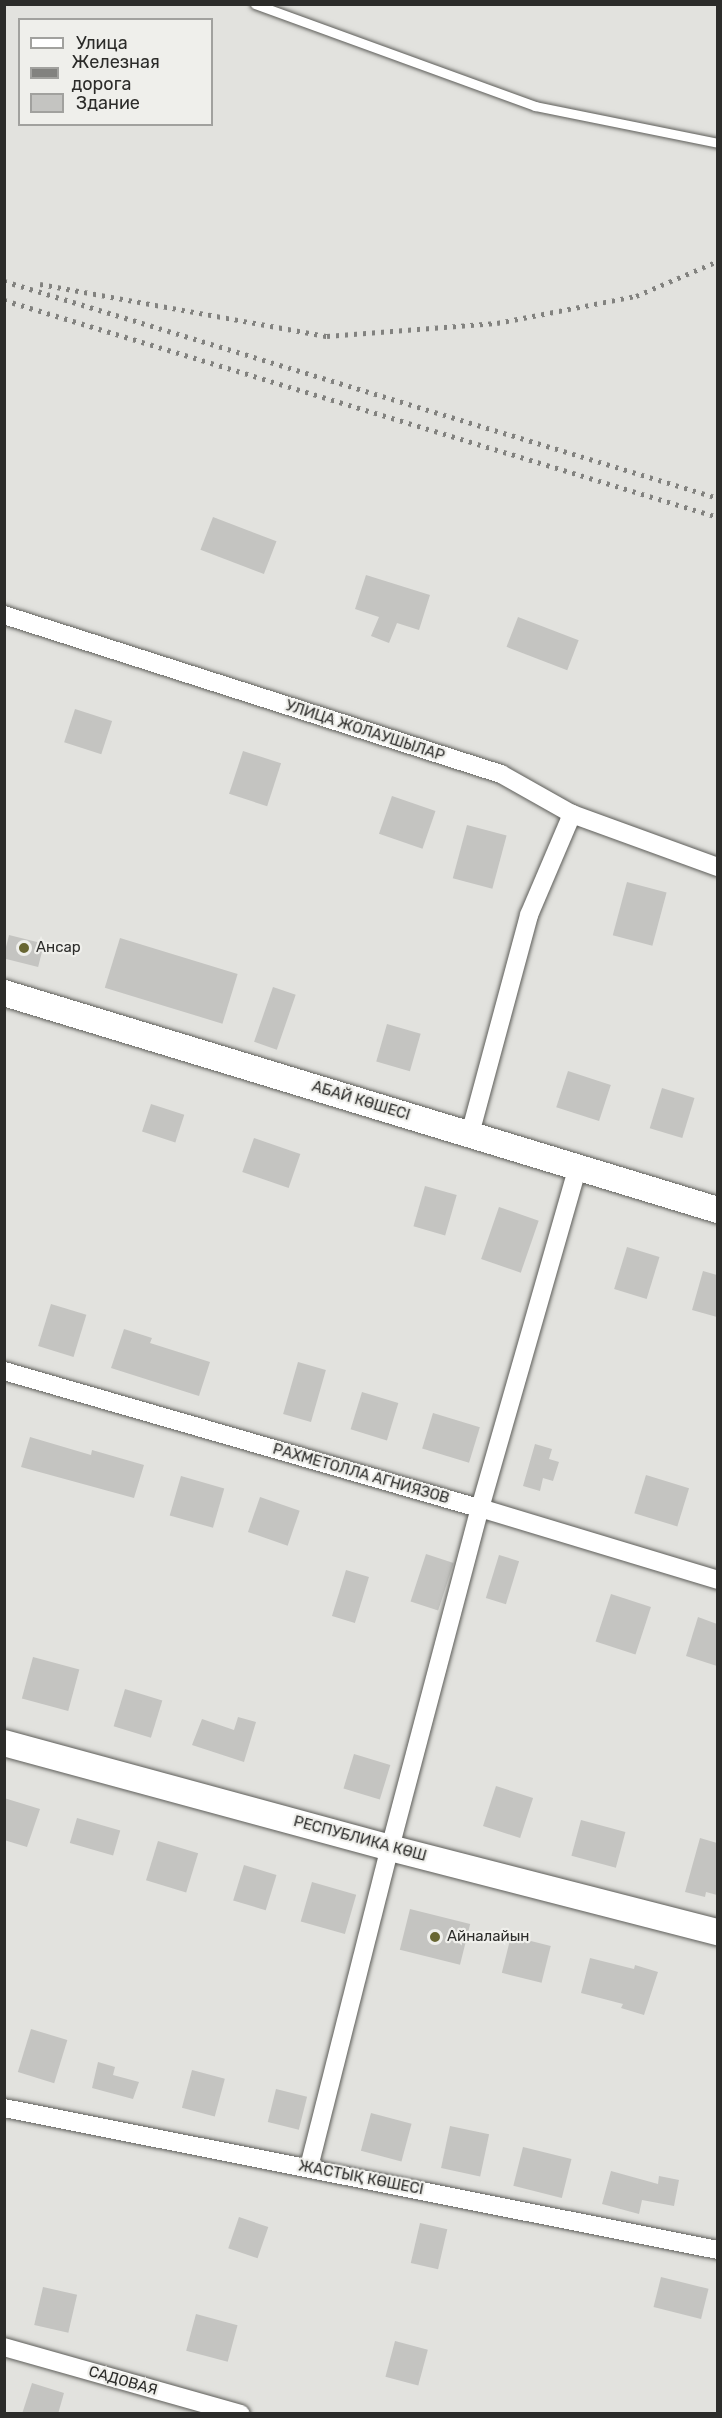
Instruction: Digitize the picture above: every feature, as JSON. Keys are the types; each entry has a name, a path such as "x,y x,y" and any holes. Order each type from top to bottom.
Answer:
{"main road":[{"name":"АБАЙ КӨШЕСІ","path":"4,993 717,1210"},
{"name":"РЕСПУБЛИКА КӨШ","path":"4,1743 390,1848 717,1932"}],"street":[{"name":"УЛИЦА ЖОЛАУШЫЛАР","path":"4,615 501,774 572,814 717,867"},
{"path":"470,1134 529,915 572,814"},
{"path":"309,2167 480,1508 578,1167"},
{"name":"РАХМЕТОЛЛА АГНИЯЗОВ","path":"4,1371 480,1508 717,1580"},
{"name":"ЖАСТЫҚ КӨШЕСІ","path":"4,2108 717,2250"},
{"name":"САДОВАЯ","path":"4,2347 241,2414"}],"lane":[{"path":"255,4 535,106 717,143"}],"building":[{"path":"213,517 276,541 264,574 200,550"},
{"path":"366,575 430,595 419,630 397,623 389,643 371,636 379,617 355,609"},
{"path":"518,617 579,640 567,670 507,647"},
{"path":"75,709 112,721 101,754 64,742"},
{"path":"243,751 281,763 267,806 229,794"},
{"path":"392,796 435,811 422,849 379,834"},
{"path":"467,825 507,836 492,889 453,878"},
{"path":"627,882 667,893 652,946 613,935"},
{"name":"Ансар","path":"9,935 44,944 38,967 4,958"},
{"path":"120,938 238,974 222,1024 105,988"},
{"path":"273,987 296,995 277,1050 254,1042"},
{"path":"387,1024 421,1034 410,1071 376,1061"},
{"path":"568,1071 611,1085 599,1121 556,1107"},
{"path":"662,1088 695,1098 682,1138 650,1128"},
{"path":"151,1104 184,1115 175,1142 142,1132"},
{"path":"254,1138 300,1154 289,1188 242,1172"},
{"path":"425,1186 457,1195 445,1235 413,1226"},
{"path":"499,1207 539,1221 521,1273 481,1259"},
{"path":"627,1247 660,1257 647,1299 614,1289"},
{"path":"703,1271 717,1275 717,1317 692,1310"},
{"path":"51,1304 86,1315 74,1357 38,1346"},
{"path":"124,1329 152,1338 150,1343 210,1362 199,1396 111,1368"},
{"path":"298,1362 326,1370 311,1422 283,1414"},
{"path":"362,1392 398,1403 387,1440 351,1429"},
{"path":"433,1413 480,1427 469,1463 422,1448"},
{"path":"30,1437 91,1455 92,1450 144,1465 134,1498 21,1467"},
{"path":"535,1444 552,1449 549,1459 559,1462 553,1481 543,1478 540,1491 523,1486"},
{"path":"646,1475 689,1488 677,1526 634,1513"},
{"path":"181,1476 224,1488 213,1528 170,1515"},
{"path":"260,1497 300,1511 288,1546 248,1532"},
{"path":"426,1554 454,1563 438,1611 411,1602"},
{"path":"499,1555 519,1561 506,1604 486,1598"},
{"path":"346,1570 369,1577 355,1623 332,1616"},
{"path":"611,1594 651,1607 635,1655 596,1642"},
{"path":"698,1617 717,1624 717,1666 686,1656"},
{"path":"33,1657 79,1669 68,1711 22,1699"},
{"path":"125,1689 162,1700 151,1738 114,1726"},
{"path":"238,1717 256,1722 244,1762 192,1745 202,1719 234,1730"},
{"path":"354,1754 390,1765 380,1800 343,1788"},
{"path":"496,1786 533,1798 520,1838 483,1826"},
{"path":"4,1798 40,1809 27,1847 4,1840"},
{"path":"77,1818 120,1830 113,1855 70,1843"},
{"path":"581,1820 625,1832 616,1868 571,1856"},
{"path":"700,1838 717,1843 717,1895 706,1892 705,1897 685,1892"},
{"path":"158,1841 198,1853 186,1892 146,1880"},
{"path":"244,1865 277,1875 266,1910 233,1900"},
{"path":"312,1882 356,1895 345,1934 301,1921"},
{"name":"Айналайын","path":"410,1909 470,1924 460,1965 400,1950"},
{"path":"511,1936 551,1946 542,1983 502,1973"},
{"path":"590,1958 634,1969 635,1965 658,1972 644,2015 621,2008 623,2004 581,1993"},
{"path":"31,2029 67,2040 54,2083 18,2072"},
{"path":"98,2062 115,2067 113,2075 139,2082 133,2099 92,2088"},
{"path":"192,2070 225,2079 215,2116 182,2108"},
{"path":"276,2089 307,2097 299,2130 268,2122"},
{"path":"371,2113 412,2124 401,2162 361,2151"},
{"path":"450,2126 489,2134 480,2176 441,2168"},
{"path":"523,2147 572,2159 562,2198 513,2186"},
{"path":"611,2171 658,2184 659,2176 679,2180 674,2206 642,2200 639,2214 602,2204"},
{"path":"239,2217 268,2227 258,2258 228,2248"},
{"path":"420,2223 447,2229 438,2269 411,2263"},
{"path":"661,2277 709,2289 701,2319 654,2307"},
{"path":"43,2287 77,2295 68,2333 34,2325"},
{"path":"196,2314 238,2325 228,2362 186,2351"},
{"path":"395,2341 428,2350 418,2386 385,2377"},
{"path":"32,2383 64,2393 58,2414 22,2414"}],"railway":[{"path":"40,284 327,336 497,323 636,296 718,261"},
{"path":"4,281 718,498"},
{"path":"4,300 718,517"}],"place":[{"name":"Ансар","path":"24,948"},
{"name":"Айналайын","path":"435,1937"}]}
